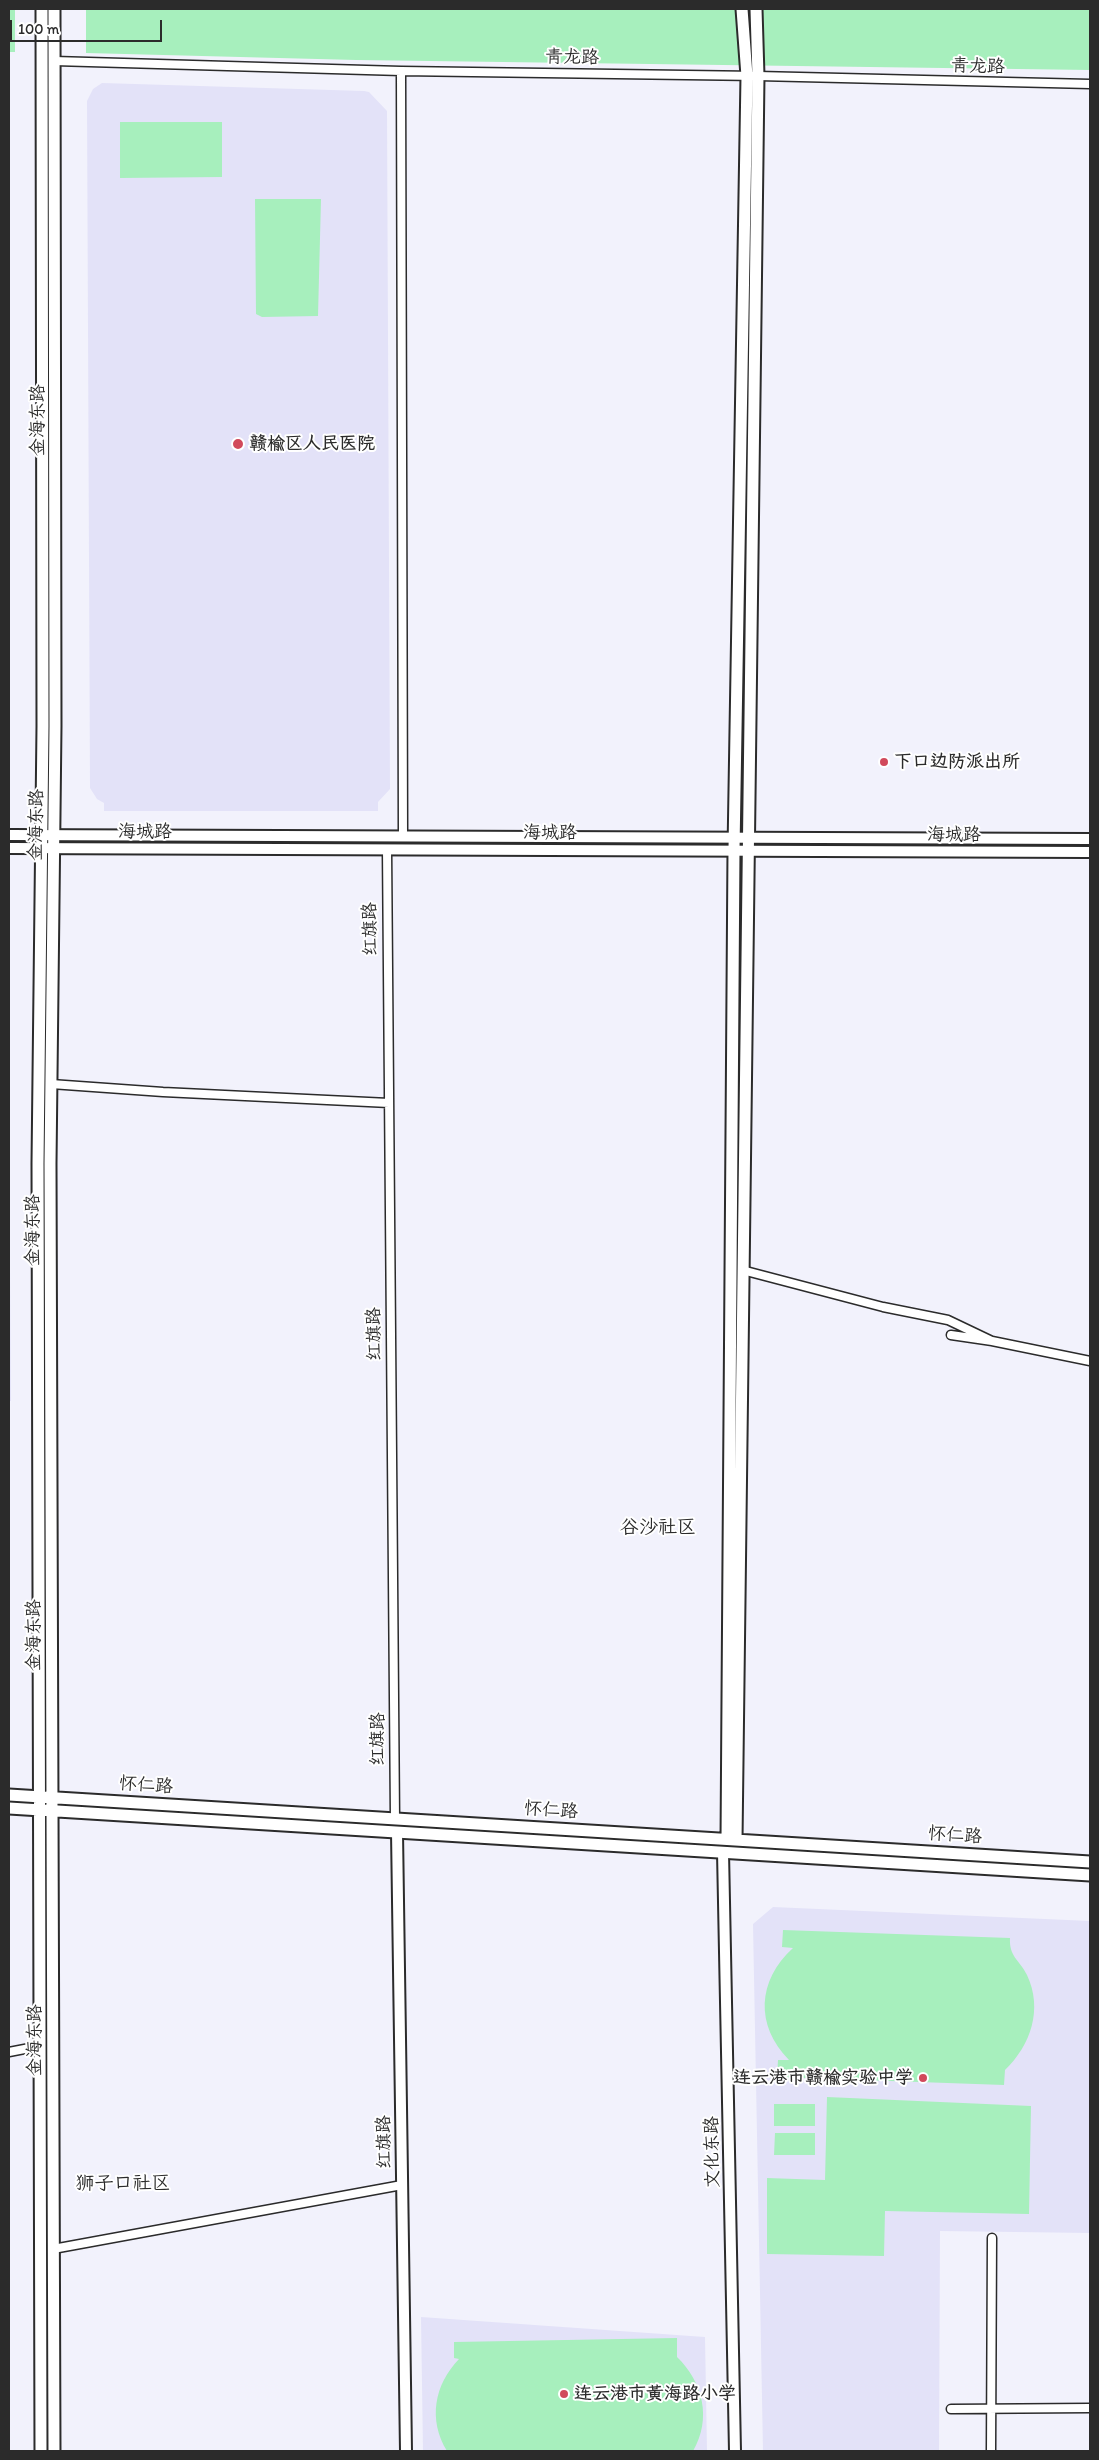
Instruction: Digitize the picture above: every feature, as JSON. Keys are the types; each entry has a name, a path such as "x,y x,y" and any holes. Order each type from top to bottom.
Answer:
{"main road":[{"name":"金海东路","path":"41,2451 38,1163 42,848 42,9"},
{"name":"金海东路","path":"54,9 54,848 51,1084 54,2451"},
{"path":"732,1840 748,837 753,76 742,9"},
{"path":"732,1840 734,849 756,9"},
{"name":"怀仁路","path":"9,1795 1090,1862"},
{"name":"怀仁路","path":"9,1808 1090,1875"}],"street":[{"name":"青龙路","path":"54,60 401,71 753,76 1090,84"},
{"path":"401,71 402,836"},
{"name":"海城路","path":"9,835 1090,838"},
{"name":"海城路","path":"9,848 734,849 747,851 1090,852"},
{"name":"红旗路","path":"387,849 395,1819"},
{"path":"51,1084 163,1092 389,1103"},
{"path":"742,1270 883,1307 948,1320 992,1341"},
{"path":"951,1335 992,1341 1090,1361"},
{"name":"红旗路","path":"397,1832 406,2451"},
{"name":"文化东路","path":"723,1852 735,2451"},
{"path":"9,2052 40,2046"},
{"path":"53,2249 402,2185"},
{"path":"991,2451 992,2238"},
{"path":"951,2409 1090,2408"}],"shaded area":[{"name":"赣榆区人民医院","path":"102,83 364,91 369,92 387,111 390,789 378,802 378,811 104,811 104,803 97,799 90,788 87,101 93,89"},
{"path":"9,1137 11,1401 9,1401"},
{"name":"连云港市赣榆实验中学","path":"773,1907 1090,1921 1090,2233 940,2231 939,2451 763,2451 753,1924"},
{"name":"连云港市黄海路小学","path":"421,2317 705,2337 707,2451 423,2451"}],"green space":[{"path":"9,9 15,9 15,52 9,52"},
{"path":"86,9 1090,9 1090,70 356,60 86,53"},
{"path":"120,122 222,122 222,177 120,178"},
{"path":"255,199 321,199 318,316 262,317 256,314"},
{"path":"783,1930 1010,1938 1011,1950 1027,1975 1032,1988 1034,2013 1028,2038 1022,2049 1005,2070 1004,2085 777,2077 778,2060 789,2060 770,2032 766,2018 765,2003 772,1974 793,1948 782,1947"},
{"path":"827,2097 1031,2106 1029,2214 885,2211 884,2256 767,2254 767,2178 825,2180"},
{"path":"774,2104 815,2104 815,2126 774,2126"},
{"path":"775,2133 815,2133 815,2155 774,2155"},
{"name":"连云港市黄海路小学","path":"677,2338 677,2357 693,2378 702,2401 702,2426 699,2439 693,2451 447,2451 441,2439 437,2427 436,2403 444,2380 459,2359 454,2358 454,2342"}],"place":[{"name":"赣榆区人民医院","path":"238,444"},
{"name":"下口边防派出所","path":"884,762"},
{"name":"连云港市赣榆实验中学","path":"923,2078"},
{"name":"连云港市黄海路小学","path":"564,2394"}],"district":[{"name":"谷沙社区","path":"658,1528"},
{"name":"狮子口社区","path":"123,2184"}]}
